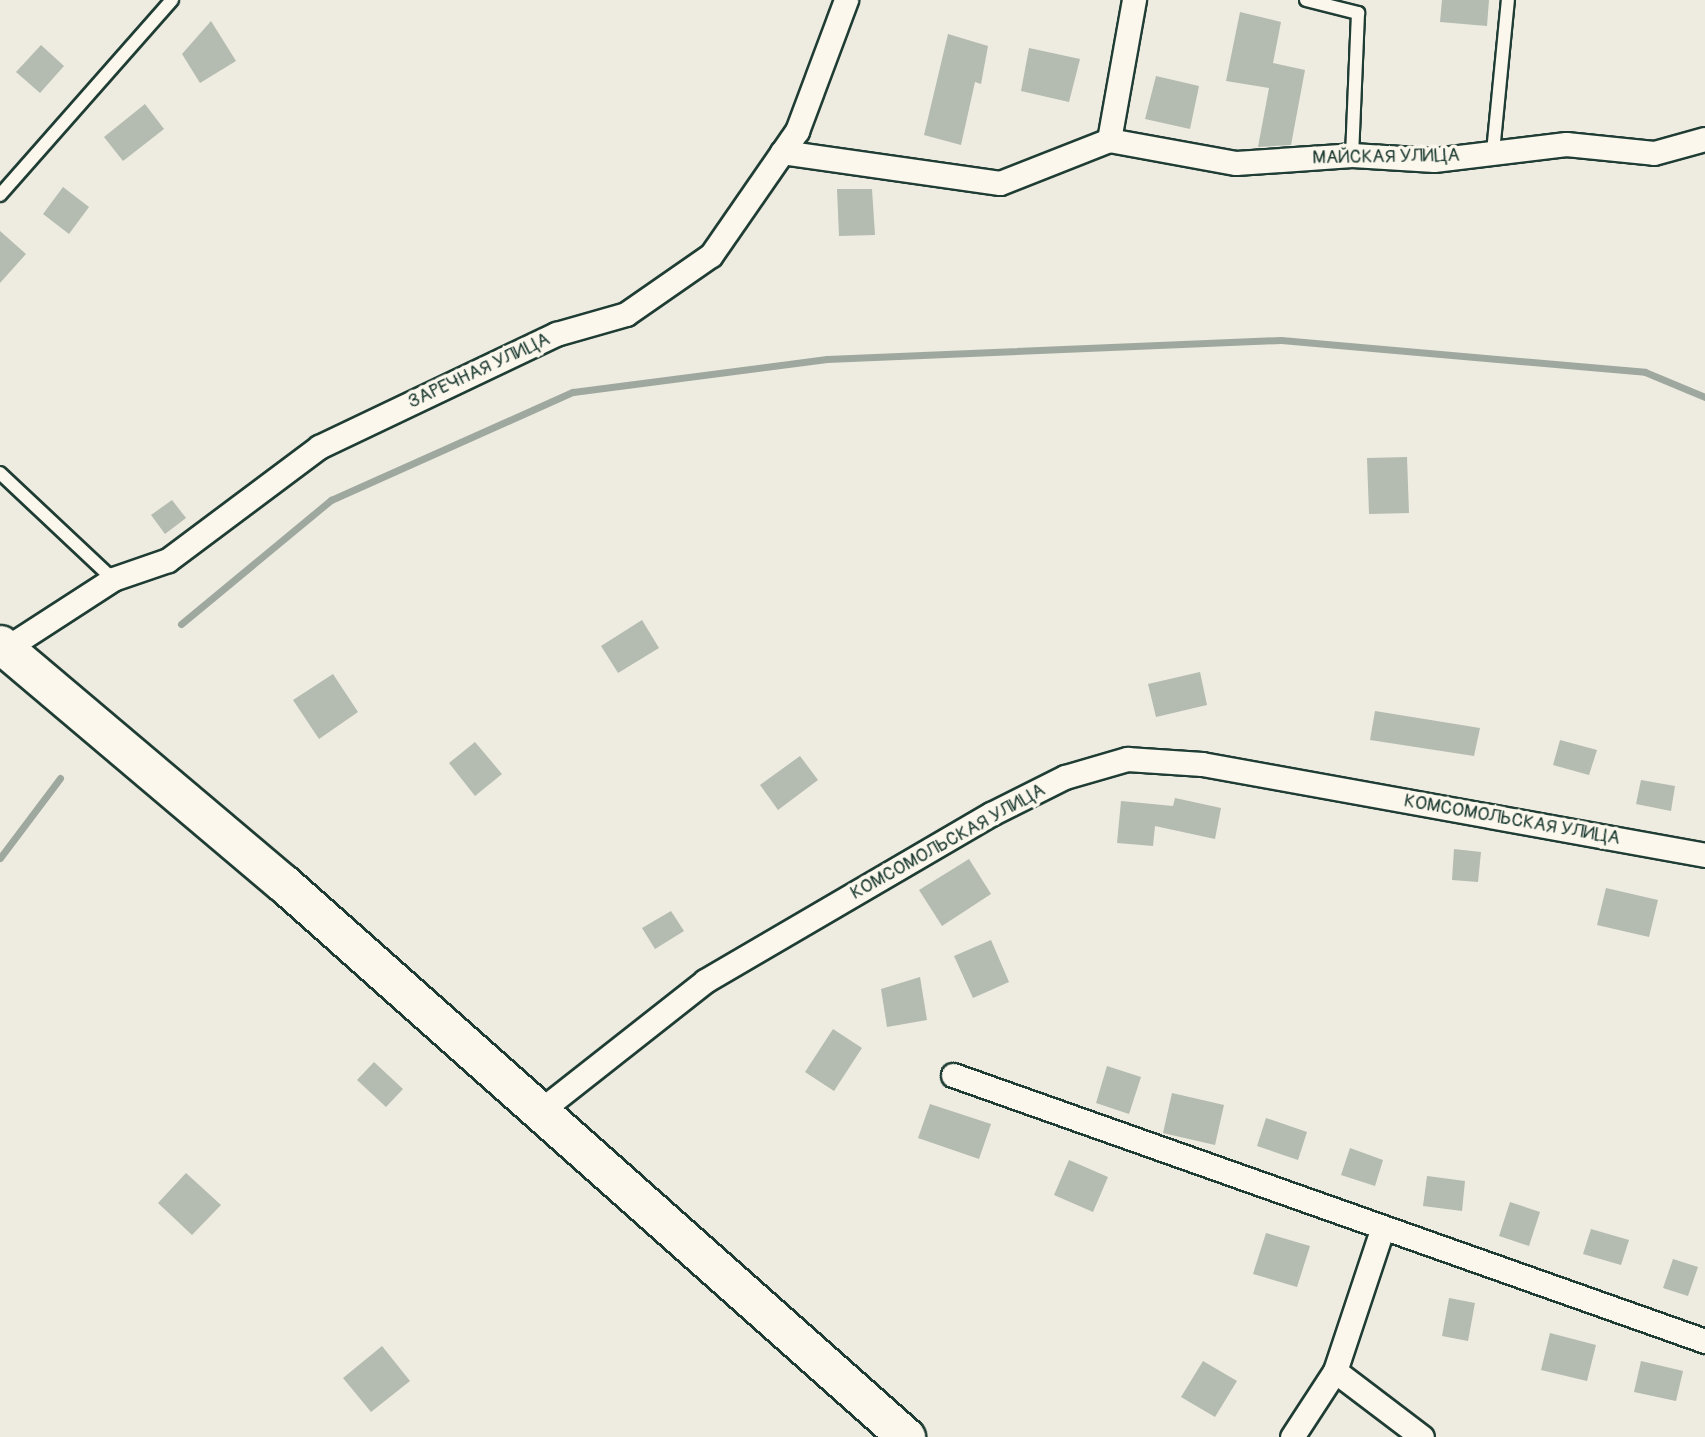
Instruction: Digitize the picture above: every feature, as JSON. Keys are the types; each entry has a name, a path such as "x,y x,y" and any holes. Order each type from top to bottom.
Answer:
{"main road":[{"path":"3,646 282,883 906,1437"}],"street":[{"name":"ЗАРЕЧНАЯ УЛИЦА","path":"3,646 113,579 168,560 319,447 556,334 626,314 711,255 797,131 846,0"},
{"path":"782,152 1000,183 1109,140 1134,0"},
{"name":"МАЙСКАЯ УЛИЦА","path":"1109,140 1236,163 1352,155 1434,160 1566,144 1654,153 1705,139"},
{"name":"КОМСОМОЛЬСКАЯ УЛИЦА","path":"540,1111 705,981 991,814 1065,777 1128,759 1202,764 1705,855"},
{"path":"953,1075 1382,1230 1705,1341"},
{"path":"1292,1437 1335,1371 1382,1230"},
{"path":"1335,1371 1422,1437"}],"lane":[{"path":"0,195 172,0"},
{"path":"1306,0 1359,6 1352,155"},
{"path":"1493,152 1508,0"},
{"path":"0,473 113,579"}],"building":[{"path":"1442,0 1489,0 1487,26 1440,22"},
{"path":"1240,12 1281,22 1273,63 1305,70 1291,145 1258,147 1269,88 1226,81"},
{"path":"211,21 236,61 200,83 182,54"},
{"path":"948,34 988,46 981,84 975,82 961,145 924,135"},
{"path":"41,45 64,66 40,93 16,72"},
{"path":"1029,48 1080,59 1069,102 1021,91"},
{"path":"1156,76 1199,86 1190,129 1145,119"},
{"path":"145,104 164,129 123,161 104,137"},
{"path":"63,187 89,207 69,234 43,214"},
{"path":"837,189 872,189 875,235 839,236"},
{"path":"0,231 26,254 0,283"},
{"path":"1407,457 1409,513 1369,514 1367,458"},
{"path":"172,500 186,518 165,534 151,515"},
{"path":"642,620 659,648 618,673 601,646"},
{"path":"1200,672 1207,705 1156,717 1148,684"},
{"path":"333,674 358,712 319,739 293,700"},
{"path":"1375,711 1480,728 1474,756 1370,740"},
{"path":"1560,740 1597,750 1589,775 1553,765"},
{"path":"475,742 502,774 475,796 449,763"},
{"path":"800,756 818,780 778,810 760,785"},
{"path":"1641,780 1675,786 1671,811 1636,804"},
{"path":"1175,798 1221,808 1215,839 1155,826 1153,846 1117,843 1121,801 1173,806"},
{"path":"1454,849 1481,852 1478,882 1452,880"},
{"path":"969,859 991,894 942,926 919,890"},
{"path":"1606,888 1658,900 1649,937 1597,925"},
{"path":"671,911 684,931 655,949 642,928"},
{"path":"991,940 1009,982 973,998 954,956"},
{"path":"920,977 927,1020 887,1027 881,989"},
{"path":"833,1029 862,1048 834,1091 805,1072"},
{"path":"374,1062 403,1089 386,1107 357,1080"},
{"path":"1107,1066 1141,1077 1129,1114 1096,1103"},
{"path":"1172,1093 1224,1105 1215,1145 1163,1133"},
{"path":"930,1104 991,1124 979,1159 918,1138"},
{"path":"1266,1118 1307,1132 1298,1160 1257,1146"},
{"path":"1350,1148 1383,1160 1375,1186 1341,1175"},
{"path":"1069,1160 1108,1177 1093,1212 1054,1195"},
{"path":"186,1173 221,1205 192,1235 158,1203"},
{"path":"1427,1176 1465,1181 1462,1211 1423,1206"},
{"path":"1510,1202 1540,1212 1529,1246 1499,1236"},
{"path":"1591,1229 1629,1240 1621,1265 1583,1254"},
{"path":"1266,1233 1310,1246 1297,1287 1253,1274"},
{"path":"1673,1259 1698,1267 1688,1296 1663,1288"},
{"path":"1449,1298 1475,1303 1468,1341 1442,1336"},
{"path":"1550,1333 1596,1345 1587,1381 1541,1370"},
{"path":"382,1346 410,1381 371,1412 343,1378"},
{"path":"1203,1361 1237,1381 1215,1417 1181,1397"},
{"path":"1641,1361 1683,1371 1676,1401 1634,1392"}],"waterway":[{"path":"181,624 331,500 573,392 827,359 1281,340 1645,372 1705,397"},
{"path":"0,858 60,778"}]}
